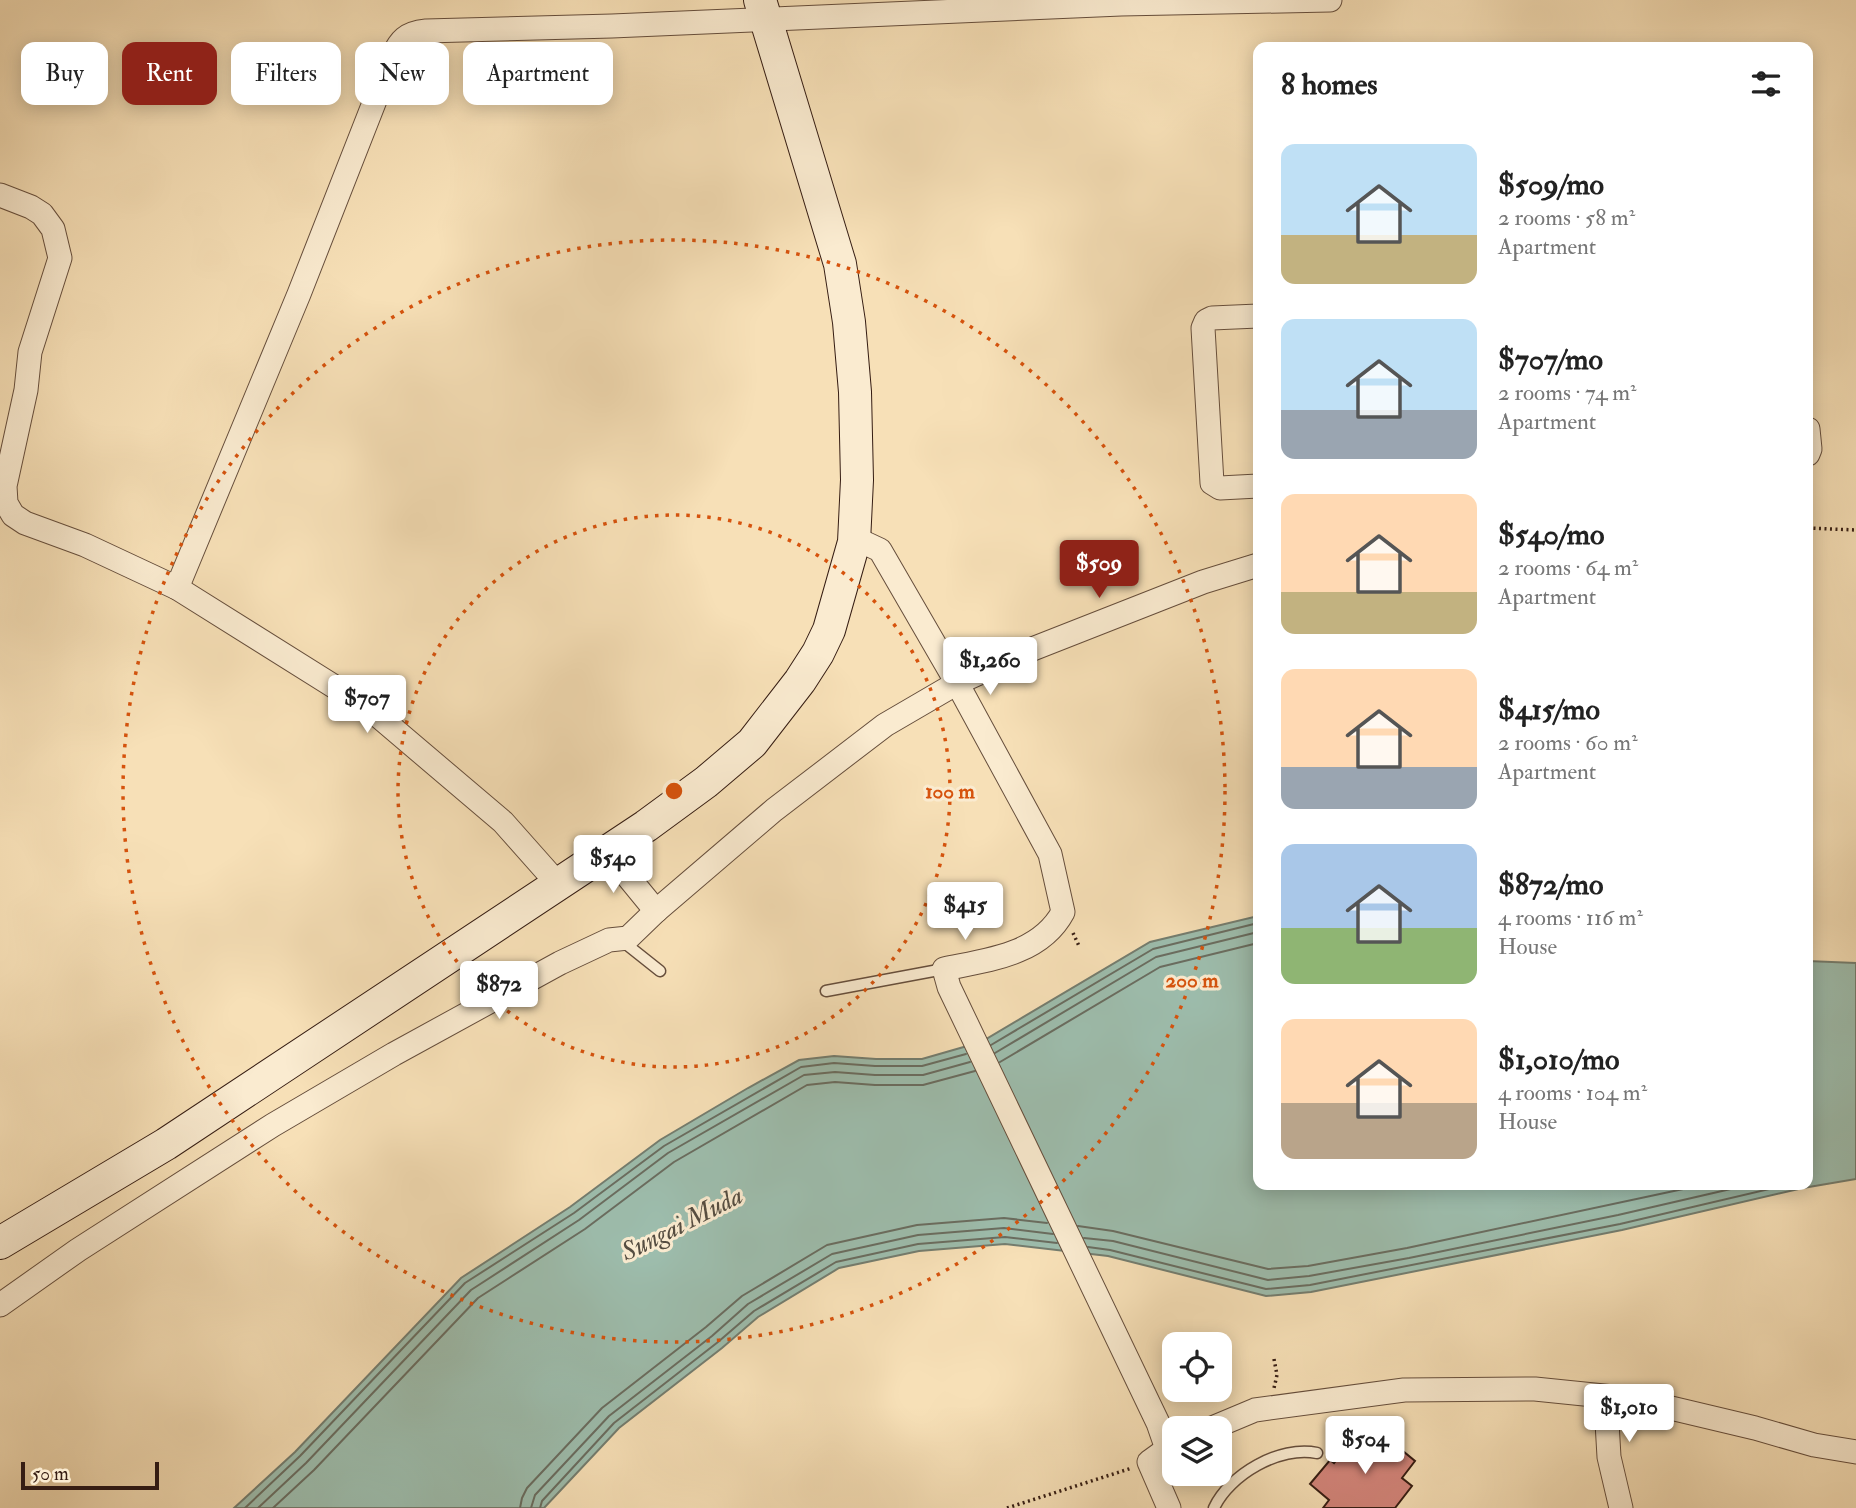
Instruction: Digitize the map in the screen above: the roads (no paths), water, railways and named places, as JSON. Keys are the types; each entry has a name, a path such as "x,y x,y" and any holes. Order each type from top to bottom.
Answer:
{"street":[{"path":"177,588 299,294 392,57 404,36 426,31 612,26 762,9 932,13 1121,4 1331,0"},
{"path":"0,1243 166,1144 646,826 706,782 758,735 818,653 834,615 854,542 857,469 855,391 849,322 840,264 762,9"},
{"path":"0,195 42,214 53,229 60,258 30,352 26,390 5,486 6,503 13,515 25,523 85,545 177,588 341,690 383,719 503,822 558,884"},
{"path":"1253,316 1212,318 1206,321 1203,328 1212,484 1220,488 1253,486"},
{"path":"854,542 865,543 880,550 957,683 1050,855 1063,912 1058,922 1046,934 1013,953 944,970 953,994 1158,1423 1162,1443"},
{"path":"0,1305 78,1250 273,1125 394,1054 550,968 609,940 628,938 774,810 864,739 957,683 1034,648 1203,582 1253,567"},
{"path":"606,850 656,911"},
{"path":"1232,1418 1268,1408 1404,1390 1535,1389 1633,1399 1856,1452"},
{"path":"1597,1396 1607,1422 1609,1457 1621,1508"},
{"path":"1167,1486 1169,1508"}],"lane":[{"path":"619,939 660,971"},
{"path":"826,990 944,970"},
{"path":"1214,1508 1220,1494 1242,1473 1276,1458 1301,1452 1317,1453"}],"water":[{"name":"Sungai Muda","path":"1253,917 1253,1190 1794,1190 1622,1230 1311,1292 1266,1296 1108,1256 1005,1244 919,1251 839,1268 758,1317 619,1428 544,1508 234,1508 295,1452 461,1278 570,1207 660,1140 799,1060 834,1056 922,1059 981,1042 1150,942"},
{"path":"1813,961 1856,963 1856,1179 1813,1186"}]}
